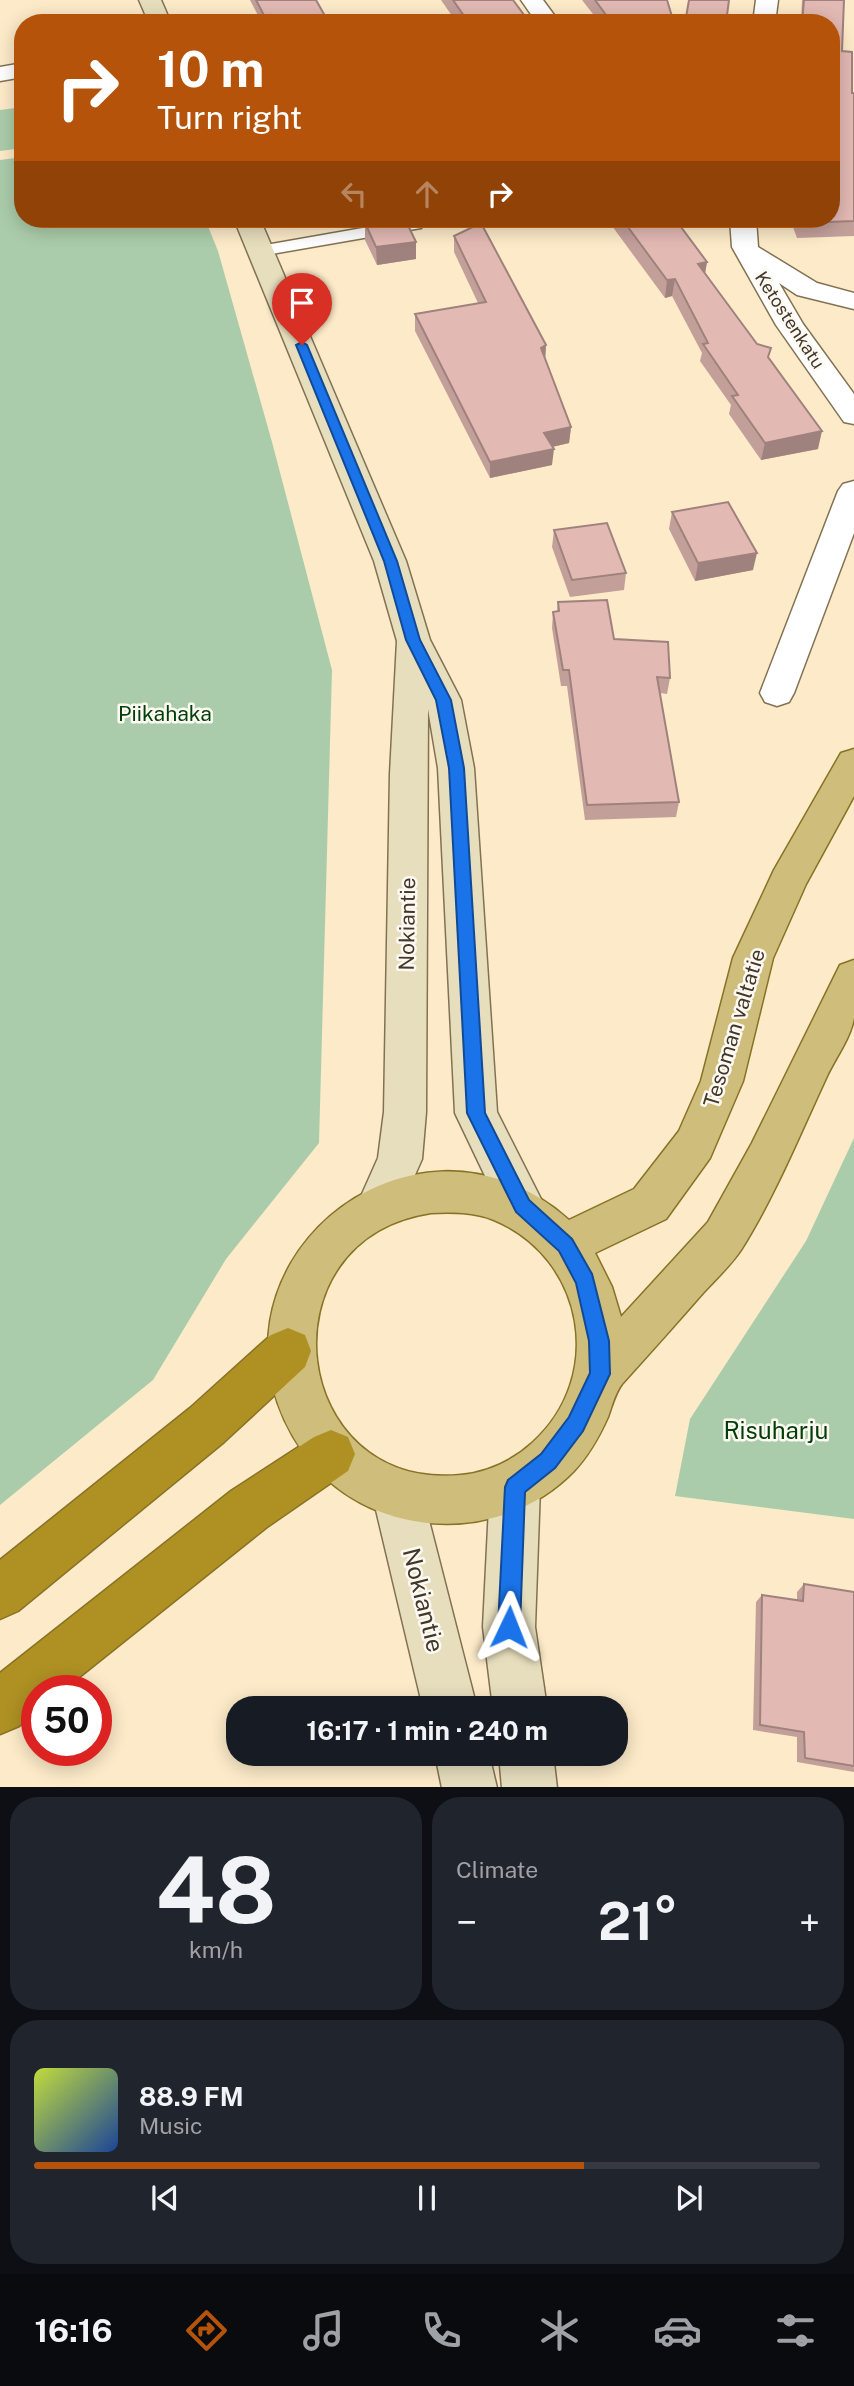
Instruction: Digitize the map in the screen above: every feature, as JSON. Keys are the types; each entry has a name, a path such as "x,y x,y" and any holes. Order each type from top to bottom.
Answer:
{"highway":[{"path":"0,1593 207,1425 288,1351"},
{"path":"0,1707 249,1508 331,1454"}],"main road":[{"name":"Nokiantie","path":"251,228 390,561 413,640 444,700 456,768 476,1113 523,1206"},
{"name":"Nokiantie","path":"380,1203 400,1159 405,1112 408,774 413,640"},
{"name":"Tesoman valtatie","path":"565,1245 650,1205 695,1144 722,1081 753,958 789,881 854,763"},
{"path":"600,1374 599,1341 594,1312 585,1281 565,1245 523,1206 460,1192 429,1191 380,1203 340,1235 311,1273 293,1320 288,1351 305,1412 331,1454 366,1479 397,1493 438,1502 480,1501 515,1487 548,1461 576,1424 600,1374 724,1237 773,1145 854,976"},
{"path":"515,1487 509,1627 518,1696"},
{"name":"Nokiantie","path":"397,1493 447,1696"},
{"path":"465,1766 470,1787"},
{"path":"527,1766 530,1787"}],"street":[{"path":"725,228 744,247 780,274 807,289 854,301"},
{"name":"Ketostenkatu","path":"743,228 744,247 790,325 854,415"},
{"path":"777,693 854,491"}],"lane":[{"path":"260,251 392,228"}],"green space":[{"path":"14,108 14,149 0,151 0,110"},
{"name":"Piikahaka","path":"14,158 14,228 209,228 218,251 272,442 332,670 319,1143 226,1259 153,1380 0,1505 0,160"},
{"name":"Risuharju","path":"854,1138 854,1519 675,1496 690,1419 806,1241"}],"building":[{"path":"256,0 316,0 324,14 263,14"},
{"path":"453,0 513,0 523,14 463,14"},
{"path":"595,0 667,0 671,14 605,14"},
{"path":"689,0 729,0 727,14 687,14"},
{"path":"804,0 844,0 842,51 852,52 854,93 854,221 840,222 840,14 803,14"},
{"path":"367,228 409,228 416,242 376,247"},
{"path":"471,228 484,228 546,345 541,348 571,427 544,433 554,449 490,462 415,314 486,302 454,236"},
{"path":"629,228 682,228 707,262 698,264 757,344 771,348 768,357 822,431 765,443 732,396 738,395 703,344 708,343 675,279 667,280"},
{"path":"728,502 757,553 698,563 672,512"},
{"path":"607,523 626,573 572,580 554,530"},
{"path":"607,600 614,639 668,642 670,678 657,677 679,802 587,805 569,670 563,670 553,612 559,611 558,602"},
{"path":"804,1584 854,1592 854,1766 805,1758 804,1732 760,1725 762,1595 803,1601"}],"route":[{"path":"302,345 390,561 413,640 444,700 456,768 476,1113 523,1206 565,1245 585,1281 599,1341 600,1374 576,1424 548,1461 515,1487 509,1627"}]}
